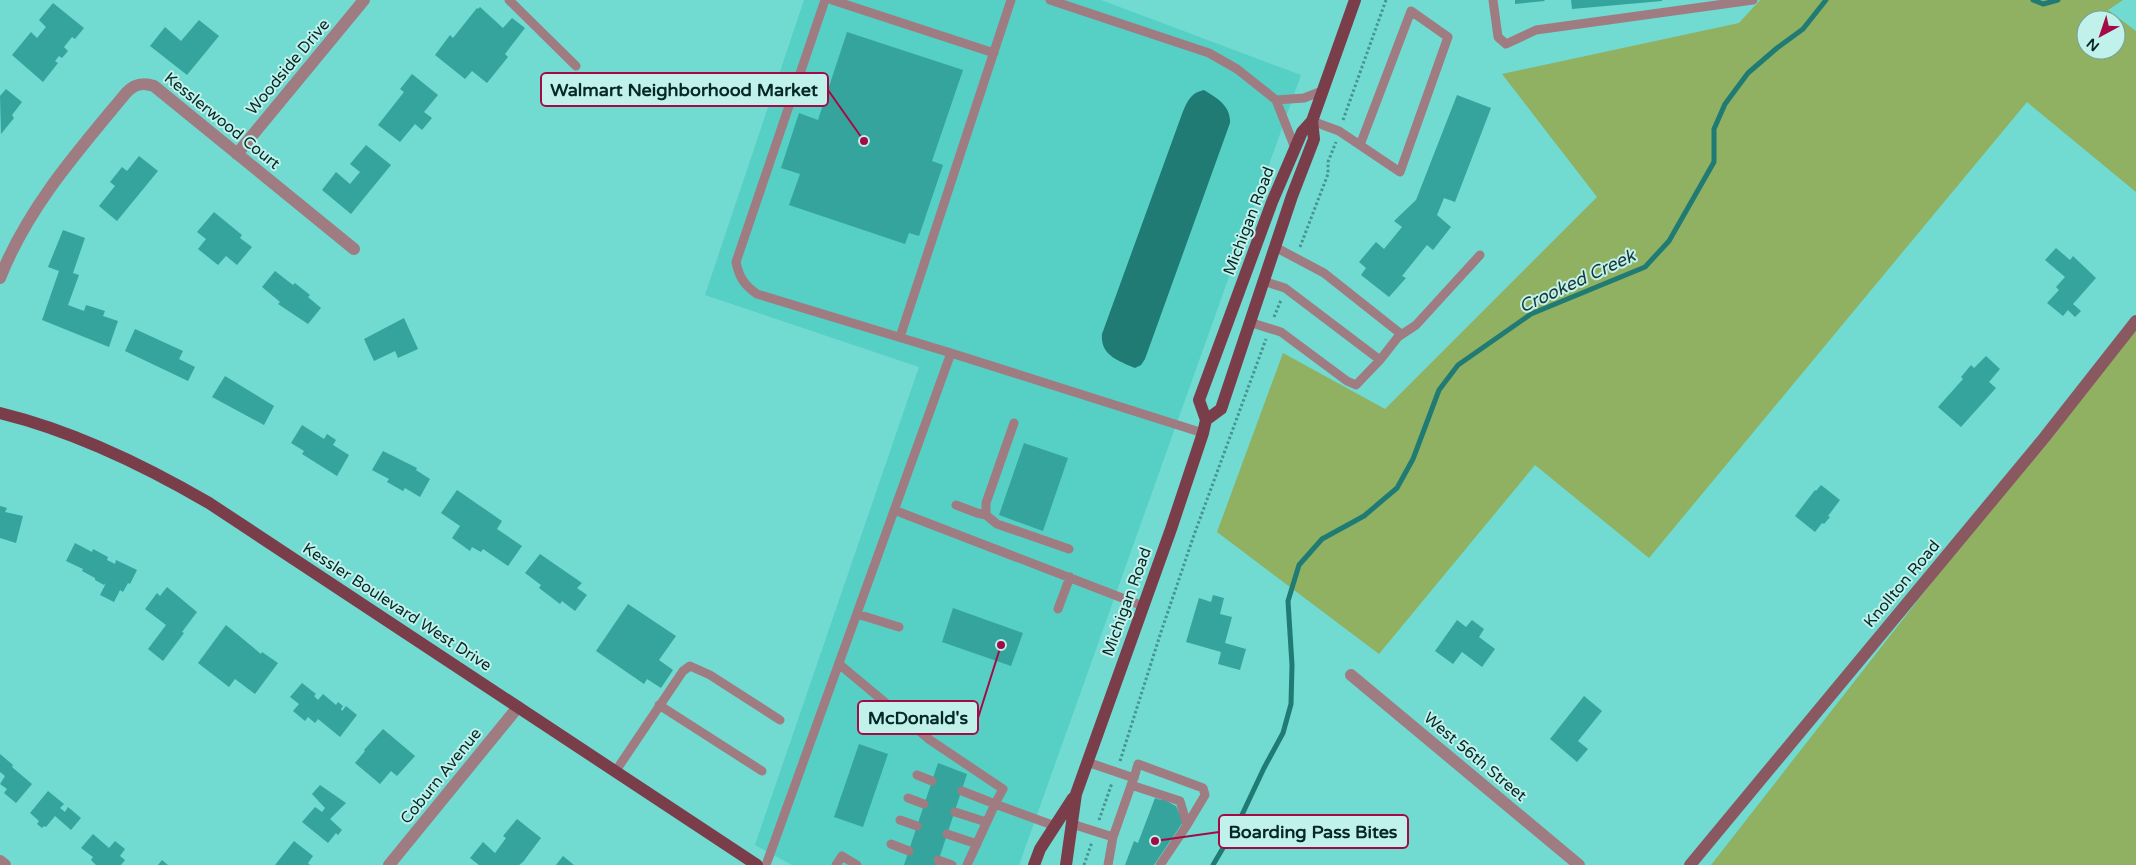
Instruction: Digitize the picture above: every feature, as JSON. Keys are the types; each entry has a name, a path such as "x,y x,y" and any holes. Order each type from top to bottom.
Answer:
{"main road":[{"name":"Michigan Road","path":"1204,426 1199,400 1272,202 1302,132 1312,121 1355,0"},
{"name":"Michigan Road","path":"1066,865 1076,794 1143,606 1204,426 1221,409 1249,322 1314,139 1312,121"},
{"name":"Kessler Boulevard West Drive","path":"0,413 74,436 173,482 223,512 757,865"},
{"name":"Michigan Road","path":"1034,865 1040,849 1076,794"}],"street":[{"name":"Woodside Drive","path":"237,154 364,0"},
{"name":"Kesslerwood Court","path":"0,278 26,223 51,185 132,87 145,83 154,86 354,248"},
{"name":"Knollton Road","path":"1690,865 2037,446 2136,321"},
{"name":"West 56th Street","path":"1351,675 1579,865"},
{"name":"Coburn Avenue","path":"389,865 518,707"},
{"path":"0,861 4,865"}],"lane":[{"path":"509,0 576,66"},
{"path":"825,0 736,262 738,275 746,286 757,294 951,353 1204,426"},
{"path":"832,0 994,53"},
{"path":"900,337 1011,0"},
{"path":"1050,0 1209,53 1236,68 1276,100 1295,148"},
{"path":"1493,0 1498,37 1506,44 1536,30 1753,0"},
{"path":"1312,121 1340,131 1360,145 1400,172 1448,37 1411,11 1360,145"},
{"path":"1276,100 1304,98 1322,91"},
{"path":"1275,247 1324,273 1401,334"},
{"path":"1249,322 1280,332 1347,381 1356,385 1401,334 1416,325 1480,255"},
{"path":"1263,282 1285,288 1380,360"},
{"path":"766,865 951,353"},
{"path":"986,514 986,503 1014,423"},
{"path":"956,505 977,513 986,514 997,524 1069,550"},
{"path":"894,510 1143,606"},
{"path":"1058,609 1070,577"},
{"path":"856,614 899,627"},
{"path":"838,664 930,740 1003,789 967,865"},
{"path":"615,772 683,671 690,666 710,675 780,720"},
{"path":"659,705 762,771"},
{"path":"1087,762 1116,772 1132,781 1180,801 1187,825"},
{"path":"1108,865 1113,837 1138,764 1203,788 1204,795 1187,825 1160,865"},
{"path":"917,775 932,781"},
{"path":"962,791 1055,826"},
{"path":"908,798 924,804"},
{"path":"954,812 986,822"},
{"path":"900,820 917,826"},
{"path":"1072,824 1113,837"},
{"path":"947,834 977,844"},
{"path":"891,844 909,851"},
{"path":"836,865 842,856 857,865"},
{"path":"938,860 952,865"}],"path":[{"path":"1296,258 1328,174 1328,162 1386,0"},
{"path":"1084,865 1176,588 1285,288"}],"shaded area":[{"path":"804,0 1101,0 1301,75 1019,865 792,865 755,845 919,367 705,295"},
{"path":"1760,0 2123,0 2108,10 2076,10 2076,60 2126,60 2126,24 2136,31 2136,192 2027,102 1649,558 1535,465 1379,654 1217,532 1283,353 1385,409 1597,197 1502,74 1739,23"},
{"path":"2136,321 2136,865 1711,865"}],"water":[{"path":"1204,90 1226,107 1230,123 1145,359 1141,365 1135,368 1117,360 1107,352 1102,341 1102,334 1187,102 1195,93"}],"building":[{"path":"1515,0 1544,0 1545,1 1515,4"},
{"path":"1571,0 1662,0 1662,1 1572,9"},
{"path":"53,3 84,28 75,39 72,37 64,47 68,51 62,58 59,56 55,61 58,63 43,82 12,55 31,32 37,38 46,27 39,20"},
{"path":"480,7 503,28 512,18 525,28 505,54 508,57 487,83 472,71 465,79 435,55 450,35 453,38 477,8"},
{"path":"199,20 219,36 187,75 150,46 165,27 181,41"},
{"path":"847,32 963,70 932,161 943,165 919,236 909,233 905,244 789,205 800,174 781,168 799,113 818,120"},
{"path":"412,74 438,95 424,112 432,118 422,130 415,124 400,142 378,125 404,92 400,89"},
{"path":"6,89 22,102 12,115 14,118 1,134 0,96"},
{"path":"1457,95 1491,108 1455,202 1444,198 1437,215 1451,227 1433,250 1427,245 1402,276 1406,278 1389,297 1361,275 1366,268 1359,262 1376,242 1384,249 1402,227 1394,221 1416,200"},
{"path":"366,145 391,165 351,214 322,190 336,172 350,184 360,172 350,164"},
{"path":"139,156 158,171 117,221 99,206 115,186 110,182 122,167 127,171"},
{"path":"214,212 242,235 240,238 252,247 237,265 226,256 218,265 198,249 206,239 197,232"},
{"path":"63,230 85,238 73,273 79,275 68,305 84,311 86,305 105,311 103,316 118,321 109,347 42,320 59,271 48,267"},
{"path":"2056,248 2070,260 2073,256 2096,278 2073,304 2081,311 2075,317 2068,310 2063,316 2047,303 2059,290 2056,287 2065,277 2045,260"},
{"path":"275,271 310,295 308,297 321,308 308,324 278,304 280,302 262,287"},
{"path":"404,318 418,349 398,358 395,351 374,361 364,339"},
{"path":"135,329 183,351 179,359 195,367 188,381 125,351"},
{"path":"1986,356 2000,369 1989,382 1996,388 1961,427 1938,407 1963,379 1961,377 1971,365 1974,368"},
{"path":"225,376 274,406 264,425 212,397"},
{"path":"302,425 324,439 327,434 336,440 333,445 349,455 337,476 302,454 304,451 291,443"},
{"path":"1024,443 1068,458 1043,531 999,515"},
{"path":"383,451 417,468 416,470 430,479 420,497 405,488 403,491 387,482 389,479 372,470"},
{"path":"1821,485 1840,500 1828,516 1830,517 1815,532 1795,516"},
{"path":"457,490 502,521 497,529 522,546 508,566 483,549 481,552 472,547 470,551 452,538 460,526 441,513"},
{"path":"0,506 7,508 5,512 23,516 16,543 0,538"},
{"path":"75,543 92,552 93,549 108,557 107,560 115,564 116,560 137,570 130,584 128,583 123,592 120,590 114,602 100,595 106,583 104,585 82,571 83,569 66,561"},
{"path":"540,554 582,583 577,588 587,595 575,611 562,601 560,604 539,588 541,585 525,573"},
{"path":"167,587 197,612 163,661 148,649 166,625 145,609 157,593 160,596"},
{"path":"1213,595 1224,598 1220,614 1232,617 1225,643 1246,649 1240,670 1218,664 1221,652 1186,642 1199,598 1211,602"},
{"path":"628,604 676,636 659,660 673,670 661,688 647,679 644,684 596,651"},
{"path":"953,608 1023,633 1011,666 942,642"},
{"path":"1457,620 1466,627 1472,620 1484,629 1479,637 1495,649 1482,667 1462,652 1453,664 1435,651"},
{"path":"226,625 261,654 262,652 278,663 255,694 235,679 229,687 198,663"},
{"path":"302,683 316,694 314,696 318,700 323,694 336,705 338,702 343,706 342,711 346,706 357,715 340,737 318,719 315,723 308,717 305,721 293,711 299,704 290,697"},
{"path":"1584,696 1602,711 1578,741 1588,749 1577,762 1550,739"},
{"path":"383,729 415,756 397,776 391,771 380,784 355,763"},
{"path":"859,744 888,754 863,827 834,817"},
{"path":"0,754 32,784 16,803 4,793 7,789 0,784 5,776 0,772"},
{"path":"938,763 967,774 937,865 904,865"},
{"path":"320,785 346,803 330,819 342,830 338,835 336,833 328,843 302,822 315,807 322,812 325,808 312,794"},
{"path":"48,791 64,804 60,808 65,812 68,807 81,818 71,830 55,816 46,827 42,828 37,824 39,821 30,813"},
{"path":"1155,798 1161,800 1161,798 1176,806 1183,822 1154,865 1125,865 1134,841 1138,843"},
{"path":"517,819 541,838 523,862 519,865 479,865 470,858 483,842 495,853 506,838 503,836"},
{"path":"93,834 109,848 115,841 125,849 120,856 125,860 121,865 96,865 91,860 93,857 81,848"},
{"path":"294,841 313,856 308,863 310,865 275,865"},
{"path":"563,856 574,865 556,865"},
{"path":"162,860 168,865 158,865"}],"waterway":[{"name":"Crooked Creek","path":"1213,865 1240,819 1283,733 1291,704 1292,665 1288,601 1299,565 1322,539 1364,516 1397,488 1413,459 1439,390 1458,365 1531,314 1645,267 1669,241 1714,162 1714,129 1725,104 1748,73 1803,29 1826,0"},
{"name":"Crooked Creek","path":"2033,0 2043,4 2058,0"}],"place":[{"name":"Walmart Neighborhood Market","path":"864,141"},
{"name":"McDonald's","path":"1001,645"},
{"name":"Boarding Pass Bites","path":"1155,841"}]}
